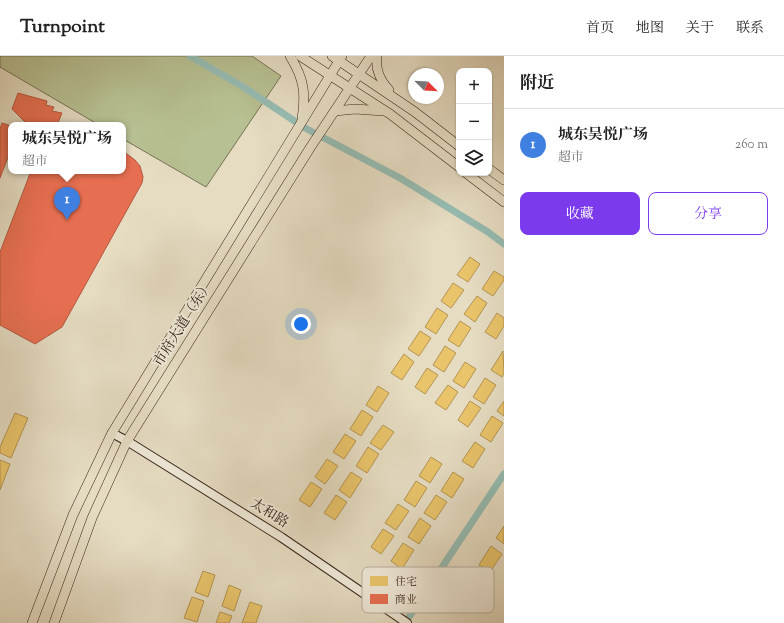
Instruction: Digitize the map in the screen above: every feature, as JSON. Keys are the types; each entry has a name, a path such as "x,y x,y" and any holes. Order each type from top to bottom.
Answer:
{"main road":[{"path":"290,56 300,74 304,86 301,122"},
{"path":"300,56 387,112 456,165"},
{"name":"市府大道（东）","path":"54,623 92,518 127,441 310,148 371,56"},
{"path":"377,56 377,66 381,82 398,100"},
{"path":"338,57 359,74 398,100 456,144"},
{"name":"市府大道（东）","path":"32,623 73,515 112,433 291,140 338,57"},
{"path":"332,115 355,109 387,112"},
{"path":"492,171 504,180"},
{"path":"470,176 504,202"}],"street":[{"name":"太和路","path":"112,433 281,536 362,592"},
{"name":"太和路","path":"392,613 407,623"}],"green space":[{"path":"0,56 252,56 281,76 206,187 126,141 126,122 94,122 0,67"}],"building: 住宅":[{"path":"470,257 480,264 468,282 457,275"},
{"path":"494,271 504,277 504,280 493,296 482,289"},
{"path":"453,283 464,290 451,308 441,301"},
{"path":"477,296 487,303 475,322 464,314"},
{"path":"437,308 448,315 436,334 425,327"},
{"path":"497,313 504,318 504,326 496,339 485,332"},
{"path":"460,321 471,328 459,347 448,340"},
{"path":"420,331 431,338 419,356 408,349"},
{"path":"445,346 456,353 444,372 433,365"},
{"path":"503,351 504,373 502,377 491,370"},
{"path":"404,354 414,362 402,380 391,373"},
{"path":"465,362 476,369 464,388 453,381"},
{"path":"427,368 438,375 425,394 415,387"},
{"path":"485,378 496,385 484,404 473,397"},
{"path":"448,385 458,392 446,410 435,403"},
{"path":"378,386 389,393 377,412 366,405"},
{"path":"470,401 481,408 468,427 458,420"},
{"path":"504,401 504,416 497,411"},
{"path":"362,410 373,417 361,436 350,429"},
{"path":"15,413 28,418 11,458 0,453 0,447"},
{"path":"492,416 503,423 491,442 480,435"},
{"path":"383,425 394,432 381,450 370,443"},
{"path":"345,434 356,441 344,459 333,452"},
{"path":"475,442 485,449 473,468 462,461"},
{"path":"368,447 379,454 367,473 356,466"},
{"path":"431,457 442,464 430,483 419,476"},
{"path":"327,459 338,466 325,484 315,477"},
{"path":"0,460 10,464 0,490"},
{"path":"351,472 362,479 350,498 339,490"},
{"path":"453,472 464,479 452,498 441,491"},
{"path":"416,481 427,488 415,507 404,500"},
{"path":"311,482 322,489 310,507 299,500"},
{"path":"336,495 347,502 335,520 324,513"},
{"path":"436,495 447,502 435,520 424,513"},
{"path":"398,504 409,511 396,530 385,523"},
{"path":"420,518 431,526 419,544 408,537"},
{"path":"504,526 504,544 496,538"},
{"path":"383,529 394,536 381,554 371,547"},
{"path":"403,543 414,550 403,567 399,567 391,561"},
{"path":"491,546 502,554 493,567 482,567 479,565"},
{"path":"203,571 215,575 208,597 195,592"},
{"path":"229,585 241,590 234,611 222,606"},
{"path":"192,597 204,601 197,622 184,618"},
{"path":"250,602 262,606 256,623 242,623"},
{"path":"220,612 232,616 229,623 216,623"}],"building: 商业":[{"path":"18,93 47,101 46,105 54,107 52,111 62,113 58,122 25,122 12,109"},
{"path":"2,123 8,125 8,157 0,178 0,129"},
{"path":"126,153 140,166 143,177 142,183 62,327 35,344 0,325 0,252 30,174 126,174"}],"waterway":[{"path":"190,56 245,88 305,128 400,178 488,232 504,244"},
{"path":"442,567 504,474"},
{"path":"405,623 412,613"}],"place":[{"name":"城东吴悦广场","path":"67,220"}]}
